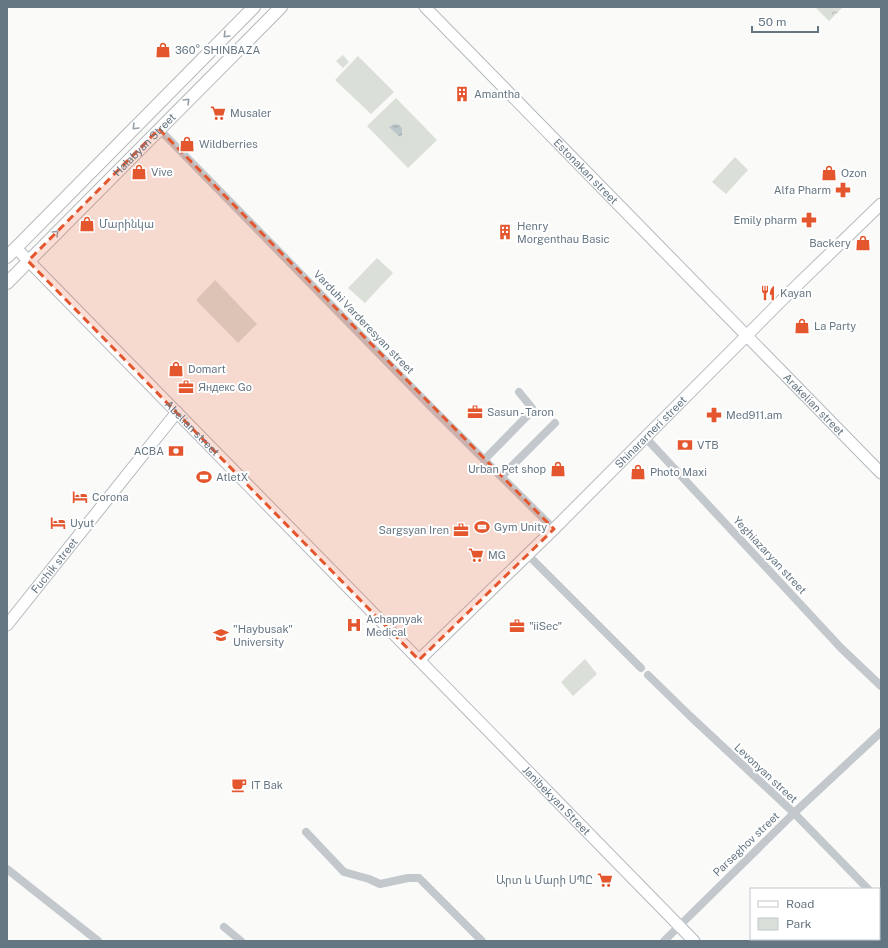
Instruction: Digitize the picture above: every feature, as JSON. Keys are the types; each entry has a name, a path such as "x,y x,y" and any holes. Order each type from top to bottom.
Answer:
{"main road":[{"name":"Halabyan Street","path":"7,257 254,7"},
{"name":"Halabyan Street","path":"7,283 158,129 281,7"}],"street":[{"name":"Estonakan street","path":"425,7 746,336"},
{"name":"Varduhi Varderesyan street","path":"158,129 484,460 502,476 554,529"},
{"name":"Shinararneri street","path":"419,660 528,555 746,336 881,204"},
{"name":"Abelian street","path":"16,248 419,660"},
{"name":"Arakelian street","path":"746,336 881,473"},
{"path":"484,460 532,411 532,408 519,392"},
{"name":"Fuchik street","path":"7,625 177,412"},
{"path":"502,476 555,423"},
{"name":"Yeghiazaryan street","path":"645,437 842,648 881,686"},
{"path":"528,555 641,668"},
{"name":"Janibekyan Street","path":"419,660 694,941"},
{"name":"Levonyan street","path":"648,675 794,813 867,888"},
{"name":"Parseghov street","path":"664,941 794,813 881,732"},
{"path":"306,832 341,869 349,874 370,879 380,884 408,878 419,878 482,941"},
{"path":"7,869 98,941"},
{"path":"224,927 241,941"}],"highlighted area":[{"path":"159,129 554,529 419,660 28,261"}],"green space":[{"path":"815,7 843,7 829,21"},
{"path":"343,55 349,62 343,68 336,61"},
{"path":"358,56 394,92 371,114 335,80"},
{"path":"396,98 437,140 408,168 367,126"},
{"path":"735,157 748,170 726,194 712,182"},
{"path":"377,258 393,273 365,303 348,288"},
{"path":"215,280 257,324 238,343 196,300"},
{"path":"585,659 597,674 573,696 561,682"}],"water":[{"path":"395,124 402,128 402,135 400,137 389,127"}],"place":[{"name":"360° SHINBAZA","path":"163,50"},
{"name":"Amantha","path":"462,94"},
{"name":"Musaler","path":"218,113"},
{"name":"Wildberries","path":"187,144"},
{"name":"Vive","path":"139,172"},
{"name":"Ozon","path":"829,173"},
{"name":"Alfa Pharm","path":"843,190"},
{"name":"Emily pharm","path":"809,220"},
{"name":"Մարինկա","path":"87,224"},
{"name":"Henry Morgenthau Basic","path":"505,232"},
{"name":"Backery","path":"863,243"},
{"name":"Kayan","path":"768,293"},
{"name":"La Party","path":"802,326"},
{"name":"Domart","path":"176,369"},
{"name":"Яндекс Go","path":"186,387"},
{"name":"Sasun - Taron","path":"475,412"},
{"name":"Med911.am","path":"714,415"},
{"name":"VTB","path":"685,445"},
{"name":"ACBA","path":"176,451"},
{"name":"Urban Pet shop","path":"558,469"},
{"name":"Photo Maxi","path":"638,472"},
{"name":"AtletX","path":"204,477"},
{"name":"Corona","path":"80,497"},
{"name":"Uyut","path":"58,523"},
{"name":"Gym Unity","path":"482,527"},
{"name":"Sargsyan Iren","path":"461,530"},
{"name":"MG","path":"476,555"},
{"name":"Achapnyak Medical","path":"354,625"},
{"name":"\"iiSec\"","path":"517,626"},
{"name":"\"Haybusak\" University","path":"221,635"},
{"name":"IT Bak","path":"239,785"},
{"name":"Արտ և Մարի ՍՊԸ","path":"605,880"}]}
